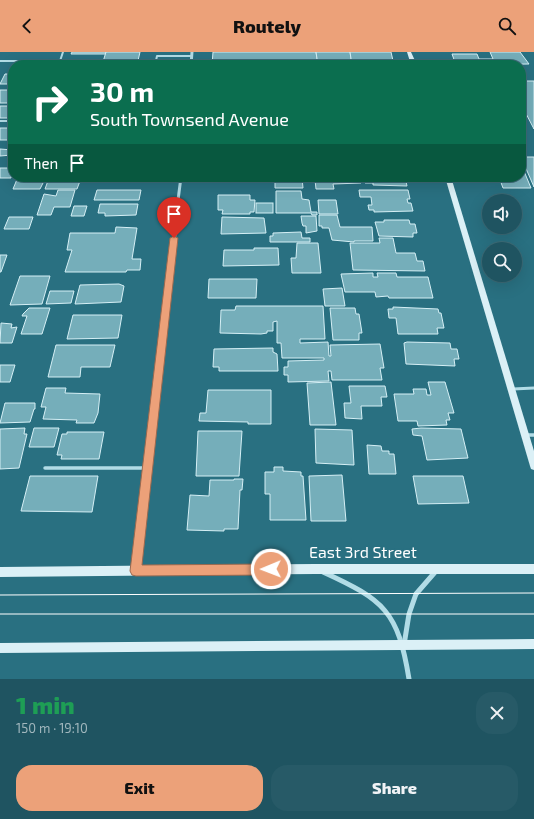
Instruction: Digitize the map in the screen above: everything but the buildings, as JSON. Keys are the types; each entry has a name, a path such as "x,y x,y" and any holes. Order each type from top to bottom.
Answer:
{"main road":[{"path":"449,182 534,466"},
{"name":"East 3rd Street","path":"0,572 315,568 534,569"},
{"path":"0,648 534,644"}],"street":[{"path":"191,60 192,52"},
{"path":"136,571 180,182"},
{"path":"315,568 368,594 389,614 404,645"},
{"path":"409,679 404,645 408,614 416,594 439,568"}],"lane":[{"path":"156,60 157,56 191,56"},
{"path":"511,389 534,388"},
{"path":"525,435 534,435"},
{"path":"45,468 148,468"}],"tram line":[{"path":"0,595 534,593"},
{"path":"0,614 534,614"}],"route":[{"path":"174,238 136,571 271,569"}]}
